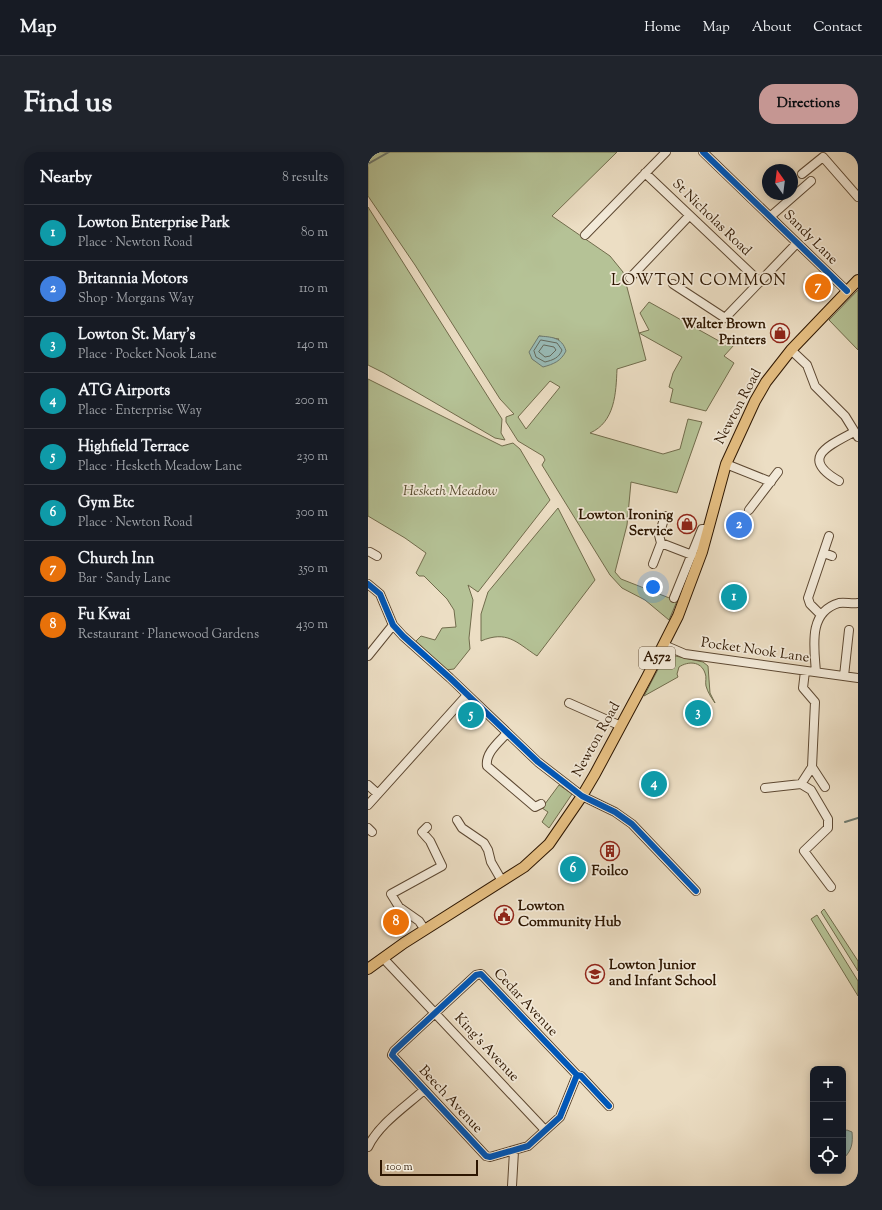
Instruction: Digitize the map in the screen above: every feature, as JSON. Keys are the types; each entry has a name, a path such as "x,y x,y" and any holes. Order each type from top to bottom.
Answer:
{"main road":[{"name":"Newton Road","path":"368,969 425,930 524,867 549,844 582,796 664,645 689,589 709,529 726,464 755,401 771,376 791,350 858,280"}],"street":[{"path":"585,235 666,152"},
{"name":"Sandy Lane","path":"706,153 847,291"},
{"path":"802,174 823,157 858,197"},
{"name":"St Nicholas Road","path":"646,172 689,216 760,282"},
{"path":"771,216 811,181"},
{"path":"630,278 689,216"},
{"path":"673,284 725,318 797,243"},
{"path":"791,350 807,365 815,386 845,416 856,434 830,445 823,451 820,458 819,465 822,470 839,481"},
{"path":"726,464 771,482"},
{"path":"749,510 778,472"},
{"path":"653,564 661,543 658,535 665,516"},
{"name":"Newton Road","path":"674,598 702,529 709,529"},
{"path":"820,614 810,604 808,598 828,554 829,536"},
{"path":"661,543 692,555"},
{"path":"369,552 377,556"},
{"path":"368,584 380,594 393,625 403,636 468,695 538,762 582,796 615,812 632,824 696,891"},
{"path":"816,672 814,641 820,614 830,607 841,603 858,603"},
{"path":"368,656 393,625"},
{"path":"844,676 849,630"},
{"name":"Pocket Nook Lane","path":"664,645 685,654 858,678"},
{"path":"801,784 812,767 815,702 803,688 805,671"},
{"path":"368,805 468,695"},
{"path":"569,703 621,726"},
{"path":"507,733 489,755 486,760 487,766 537,808"},
{"path":"812,767 825,788"},
{"path":"766,788 801,784 811,790 828,819 828,828 801,848 831,887"},
{"path":"368,786 378,794"},
{"path":"457,820 462,828 484,843 488,850 491,862 502,881"},
{"path":"425,930 419,921 399,907 391,894 442,866 430,841 422,832 427,827"},
{"name":"King's Avenue","path":"383,958 545,1130"},
{"name":"Cedar Avenue","path":"435,1013 476,975 481,974 577,1075 581,1076 609,1106"},
{"name":"Beech Avenue","path":"435,1013 394,1051 392,1055 486,1156 490,1157 528,1146 545,1130"},
{"path":"545,1130 563,1112 577,1075"},
{"path":"368,1147 381,1127 424,1090"},
{"path":"512,1186 514,1151"}],"green space":[{"path":"368,152 617,152 552,216 610,256 623,272 646,360 617,369 615,397 609,414 605,422 590,433 663,454 680,449 688,419 702,422 677,493 631,482 627,525 615,572 621,579 677,601 669,620 645,600 622,588 610,575 542,465 545,460 543,456 518,441 506,422 506,417 514,414 500,399 415,265 368,196","holes":["539,336 559,339 538,362 532,359","550,381 560,387 526,429 518,417"]},
{"path":"368,207 502,419 501,433 505,440 495,438 368,365"},
{"path":"858,290 858,350 829,320"},
{"path":"649,302 719,341 734,345 724,356 734,363 706,411 670,402 673,389 669,387 673,373 682,357 639,333 649,330 640,313"},
{"name":"Hesketh Meadow","path":"368,379 502,446 513,443 520,449 550,500 478,592 468,585 473,600 469,638 470,649 454,669 446,670 416,641 421,636 435,640 442,628 456,627 454,610 447,599 424,576 419,576 416,573 426,553 405,538 368,516"},
{"path":"558,508 595,580 537,656 517,642 505,637 490,638 481,641 481,614 488,592"},
{"path":"666,654 703,662 708,666 710,693 715,703 707,688 706,675 703,669 701,666 694,663 679,667 677,674 678,677 644,696"},
{"path":"559,785 572,794 549,828 542,822 548,812 542,808"},
{"path":"824,909 858,961 858,971 821,912"},
{"path":"817,915 858,981 858,996 811,919"}],"water":[{"path":"539,336 552,337 559,340 566,351 559,360 543,367 532,359 529,352"},
{"path":"846,1130 852,1132 852,1143 846,1156 846,1138"}],"waterway":[{"path":"368,164 389,152"},
{"path":"845,822 858,818"}],"cycle path":[{"path":"703,152 847,291"},
{"path":"368,584 380,594 393,625 403,636 450,678 538,762 582,796 615,812 632,824 696,891"},
{"path":"577,1075 560,1117 528,1146 490,1157 486,1156 392,1055 394,1051 476,975 481,974 577,1075 581,1076 609,1106"}],"place":[{"name":"Church Inn","path":"818,287"},
{"name":"Walter Brown Printers","path":"780,333"},
{"name":"Lowton Ironing Service","path":"687,524"},
{"name":"Britannia Motors","path":"739,525"},
{"name":"Lowton Enterprise Park","path":"734,597"},
{"name":"Lowton St. Mary's","path":"698,713"},
{"name":"Highfield Terrace","path":"471,715"},
{"name":"ATG Airports","path":"654,784"},
{"name":"Foilco","path":"610,851"},
{"name":"Gym Etc","path":"573,869"},
{"name":"Lowton Community Hub","path":"504,915"},
{"name":"Fu Kwai","path":"396,922"},
{"name":"Lowton Junior and Infant School","path":"595,974"}],"district":[{"name":"LOWTON COMMON","path":"699,281"}]}
